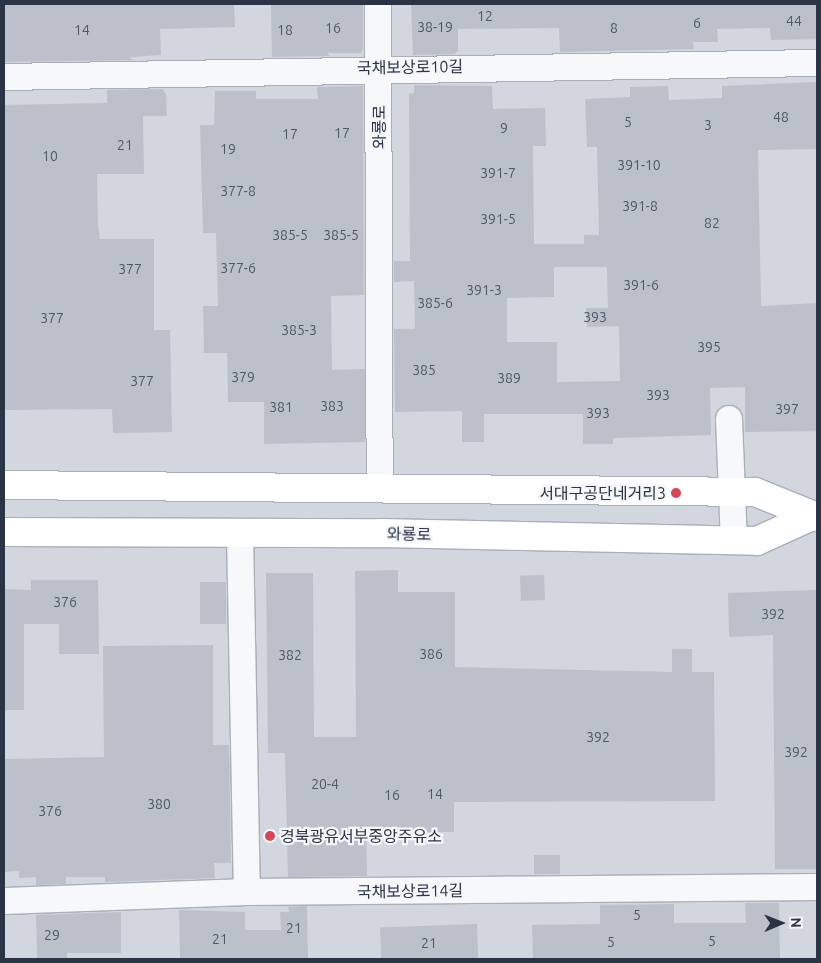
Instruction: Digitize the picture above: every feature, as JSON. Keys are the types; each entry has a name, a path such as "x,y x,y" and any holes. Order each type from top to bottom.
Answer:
{"main road":[{"name":"와룡로","path":"4,485 380,486 755,492 814,517"},
{"name":"와룡로","path":"4,532 758,541 814,517"}],"street":[{"name":"와룡로","path":"378,4 380,486"},
{"name":"국채보상로10길","path":"4,77 378,68 817,63"},
{"path":"729,419 734,541"},
{"path":"240,534 247,892"},
{"name":"국채보상로14길","path":"4,901 247,892 817,886"}],"shaded area":[{"path":"4,4 817,4 817,959 4,959"}],"building":[{"path":"4,4 234,4 235,27 160,29 161,55 130,57 133,60 4,62"},
{"path":"271,4 363,4 363,49 361,53 327,53 330,56 272,57"},
{"path":"411,4 817,4 817,39 771,40 770,28 717,29 718,42 693,42 694,49 560,52 559,28 458,29 458,51 454,54 413,55"},
{"path":"817,82 817,149 758,150 761,306 817,303 817,431 745,432 745,387 710,388 711,435 613,438 613,444 583,444 583,414 484,414 484,442 462,442 462,411 395,412 394,329 415,329 414,281 394,282 394,261 410,261 409,94 414,93 414,85 492,86 493,109 545,108 546,146 533,146 534,244 584,244 584,235 599,235 597,147 587,147 585,99 630,97 630,87 668,86 669,100 722,98 722,86","holes":["554,267 607,267 608,308 586,308 587,327 619,326 620,381 557,382 557,342 507,342 507,298 554,297"]},
{"path":"363,86 364,295 331,296 332,370 365,369 365,442 264,444 264,402 228,402 227,353 204,353 203,306 218,306 216,233 203,233 200,125 214,125 215,91 256,91 256,99 318,99 317,87"},
{"path":"162,89 166,94 167,116 143,116 144,174 97,174 98,226 100,239 154,239 154,330 170,330 172,432 113,433 112,409 4,410 4,105 107,103 107,90"},
{"path":"398,570 398,592 455,592 455,667 672,672 672,649 692,649 692,672 714,672 715,801 454,802 454,832 366,832 367,876 288,877 285,753 268,753 266,573 313,573 314,737 356,737 355,571"},
{"path":"544,575 545,600 521,601 520,576"},
{"path":"31,580 98,580 99,654 59,654 59,624 24,624 24,710 4,710 4,589 31,590"},
{"path":"200,582 226,582 226,624 200,624"},
{"path":"817,590 817,869 775,869 773,635 729,637 728,593"},
{"path":"213,645 213,745 229,745 231,863 214,863 215,878 105,882 105,877 66,877 66,884 36,885 36,877 19,878 19,871 4,872 4,759 104,757 103,646"},
{"path":"534,855 560,855 560,874 534,874"},
{"path":"745,903 779,903 780,959 533,959 532,925 600,924 600,905 674,904 674,923 746,923"},
{"path":"307,906 308,959 180,959 179,910 245,912 245,930 281,930 280,912 289,912 288,907"},
{"path":"121,912 121,953 67,953 67,959 37,959 36,915"},
{"path":"477,924 478,959 381,959 380,927"}],"place":[{"name":"서대구공단네거리3","path":"676,493"},
{"name":"경북광유서부중앙주유소","path":"270,836"}]}
